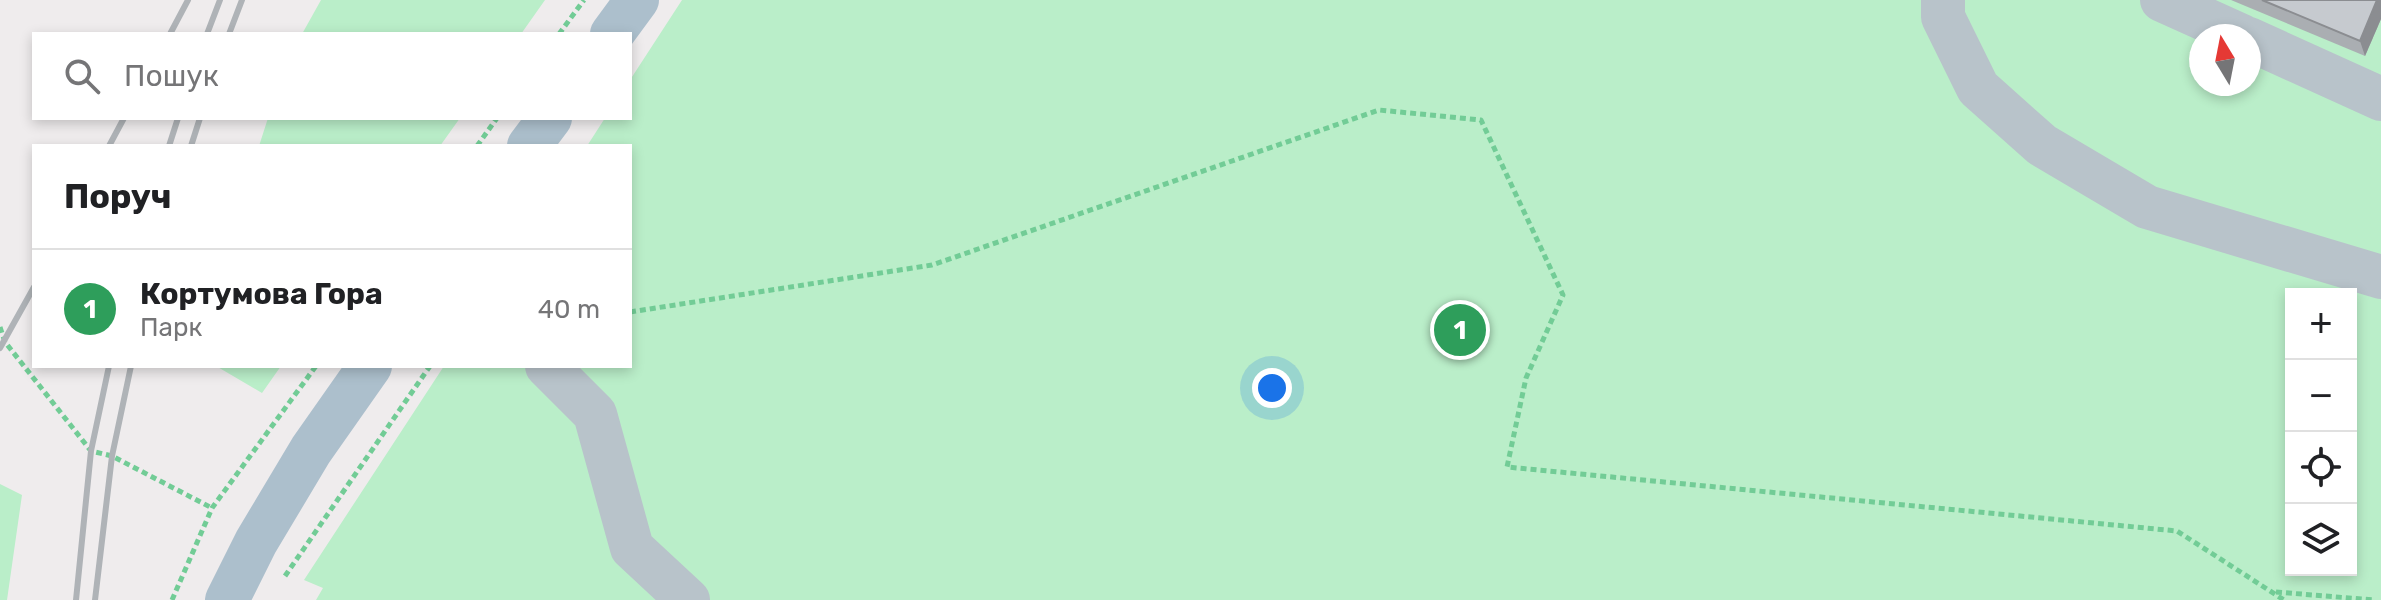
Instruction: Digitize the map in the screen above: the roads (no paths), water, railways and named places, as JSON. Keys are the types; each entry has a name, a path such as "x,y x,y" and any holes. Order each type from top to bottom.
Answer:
{"main road":[{"path":"613,32 637,0"},
{"path":"530,144 548,120"},
{"path":"227,600 256,542 311,450 369,368"}],"lane":[{"path":"1943,0 1943,17 1978,88 2042,145 2147,207 2381,277"},
{"path":"2162,0 2215,24"},
{"path":"2261,44 2381,99"},
{"path":"549,368 595,414 632,548 688,600"}],"railway":[{"path":"171,32 188,0"},
{"path":"208,32 220,0"},
{"path":"230,32 242,0"},
{"path":"110,144 123,120"},
{"path":"170,144 177,120"},
{"path":"192,144 199,120"},
{"path":"0,348 32,291"},
{"path":"76,600 91,451 109,368"},
{"path":"95,600 112,456 131,368"}],"place":[{"name":"Кортумова Гора","path":"1460,330"}]}
